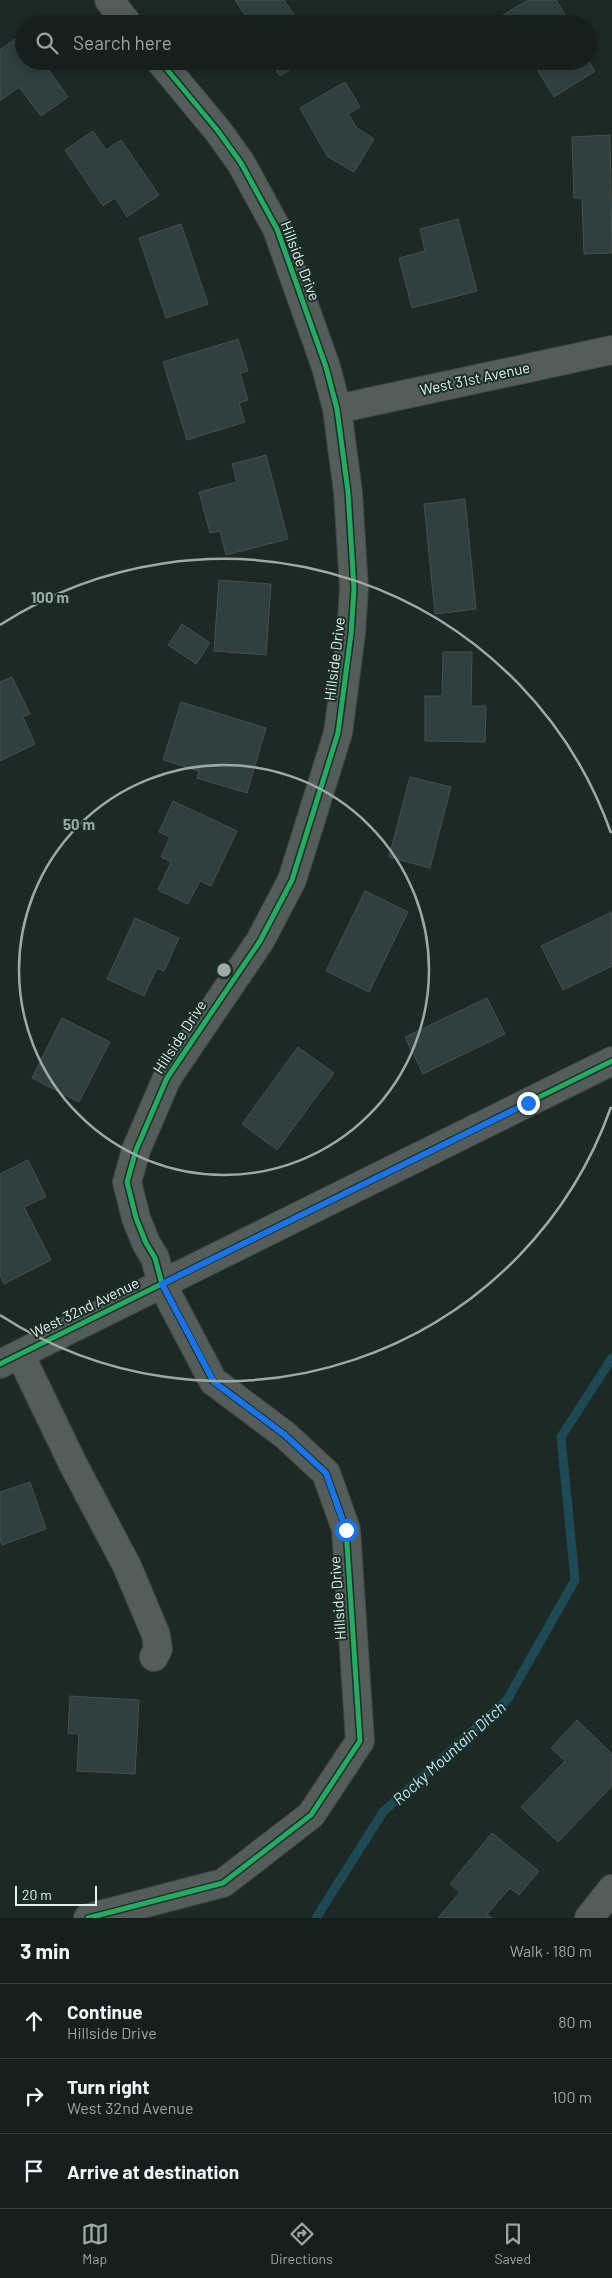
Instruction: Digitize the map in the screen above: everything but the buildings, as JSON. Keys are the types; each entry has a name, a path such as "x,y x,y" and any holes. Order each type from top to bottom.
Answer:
{"street":[{"path":"108,0 120,15"},
{"name":"Hillside Drive","path":"88,1918 223,1883 311,1815 360,1741 346,1530 326,1473 285,1435 214,1382 162,1284 155,1258 146,1244 136,1218 127,1182 136,1150 167,1078 260,940 292,880 338,733 352,634 354,588 348,492 337,409 326,367 277,230 241,164 218,131 167,70"},
{"name":"West 31st Avenue","path":"337,409 612,350"},
{"name":"West 32nd Avenue","path":"10,1359 612,1061"},
{"path":"10,1359 73,1464 127,1566 156,1635 158,1649 154,1656"},
{"path":"589,1918 612,1889"}],"waterway":[{"name":"Rocky Mountain Ditch","path":"316,1918 383,1812 507,1700 575,1580 561,1437 612,1358"}],"cycle path":[{"path":"88,1918 223,1883 311,1815 360,1741 346,1529 326,1473 285,1435 213,1381 162,1284 155,1258 146,1243 136,1218 127,1182 136,1150 167,1078 260,941 292,880 338,733 351,634 354,589 348,492 337,409 326,367 277,229 241,163 218,131 167,70"},
{"path":"0,1364 612,1061"}],"route":[{"path":"346,1530 326,1473 285,1435 214,1382 162,1284 528,1103"}]}
